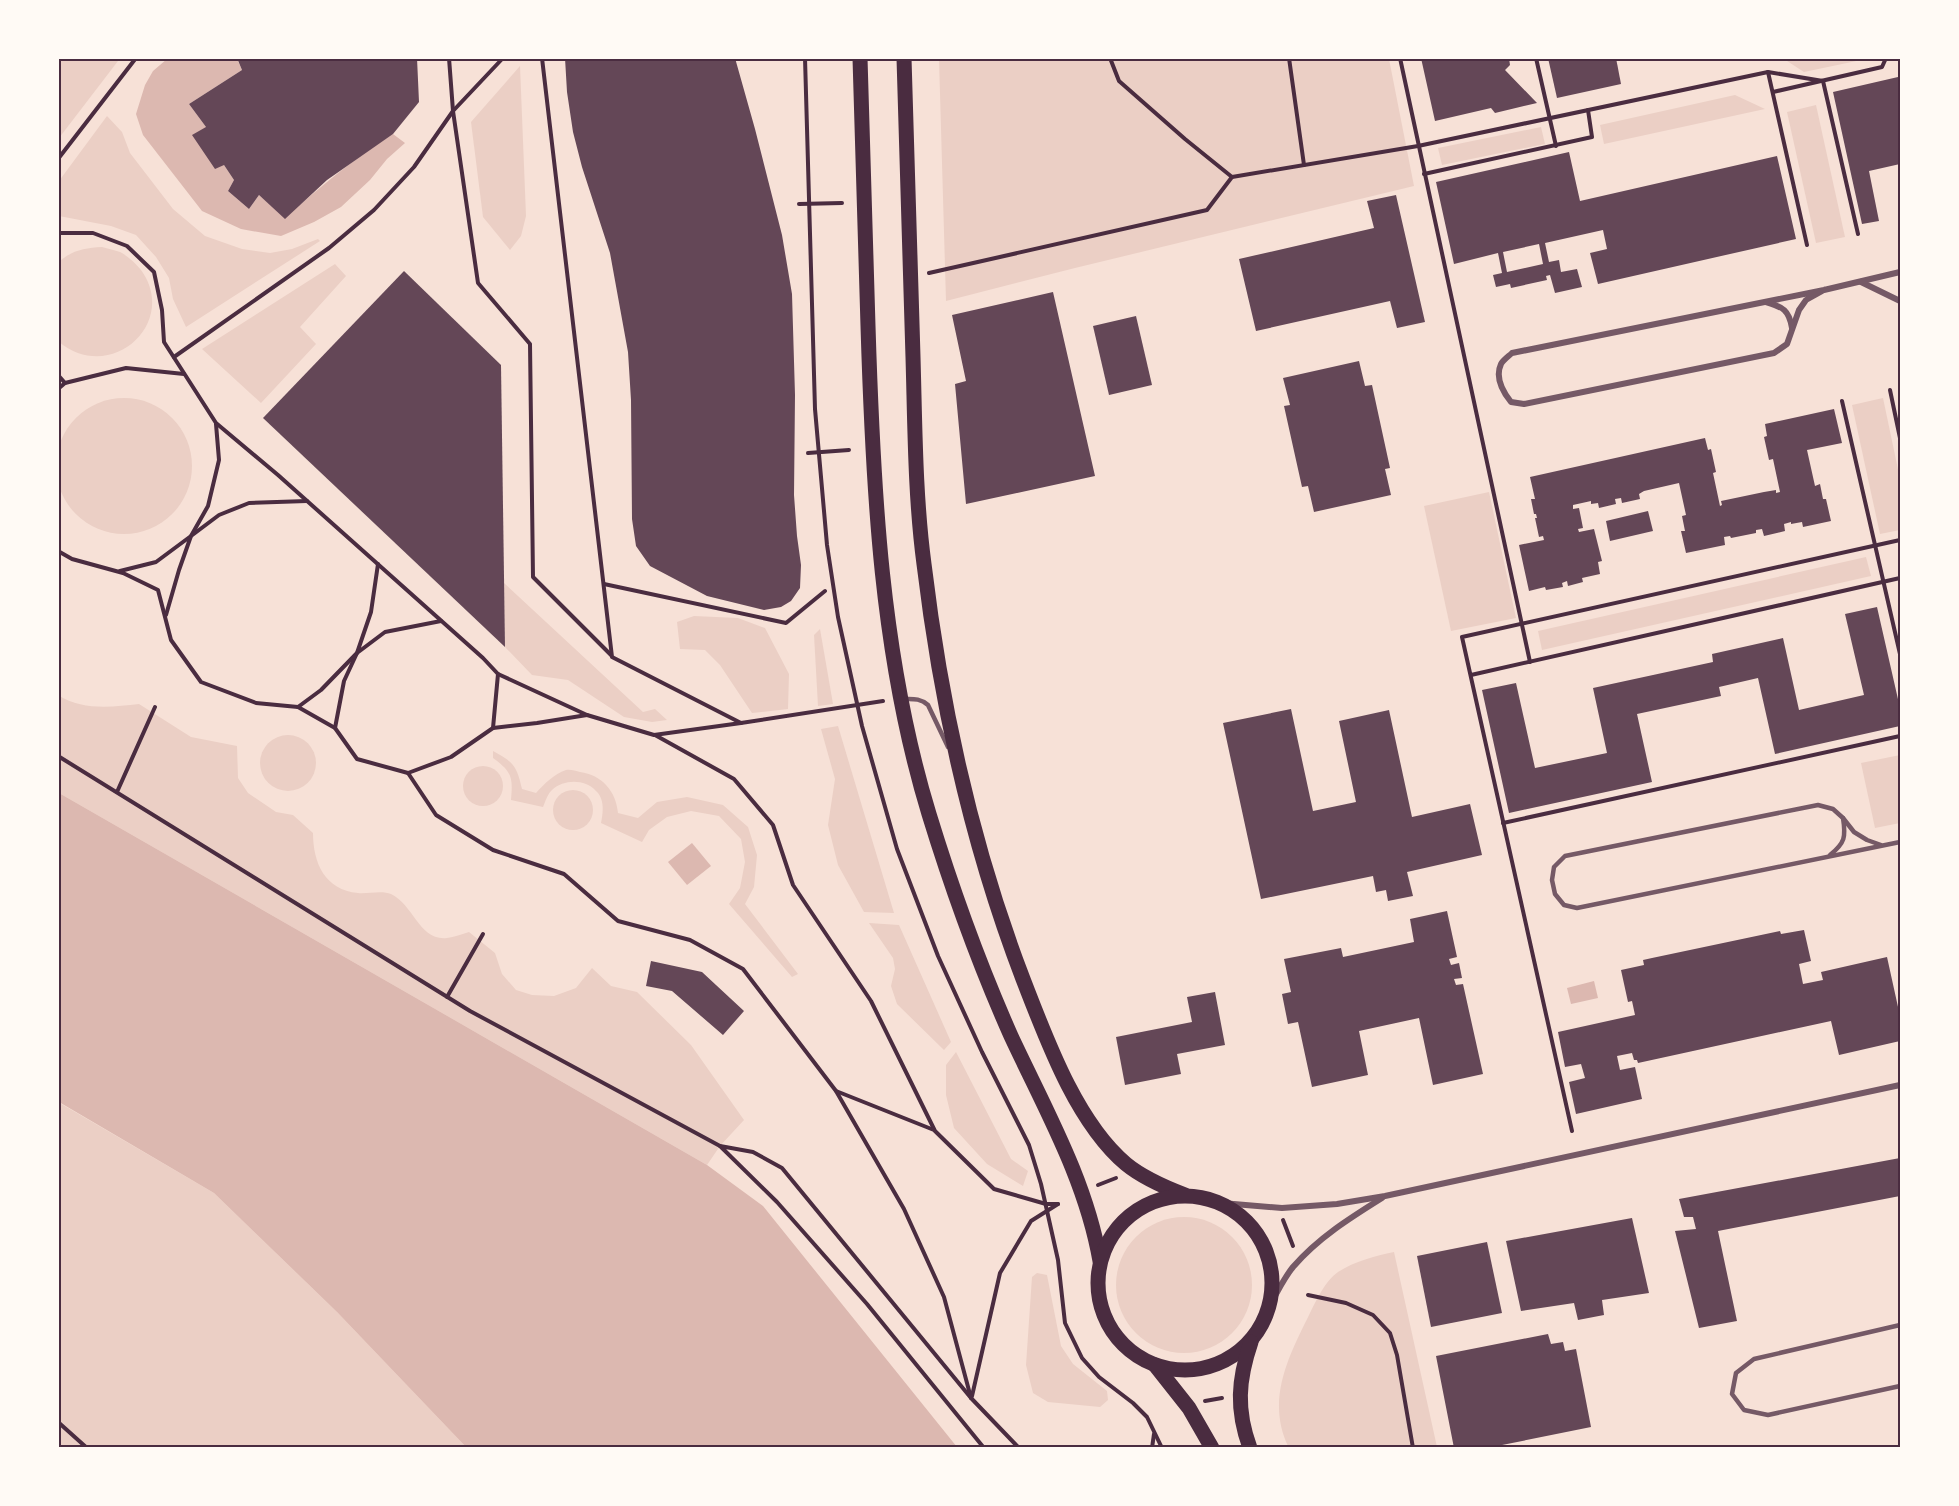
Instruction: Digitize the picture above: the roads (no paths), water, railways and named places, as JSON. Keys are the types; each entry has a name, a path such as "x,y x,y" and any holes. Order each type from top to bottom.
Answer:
{"main road":[{"path":"860,58 870,404 878,524 887,617 906,729 928,812 961,914 1011,1034 1079,1184 1095,1231 1100,1261"},
{"path":"904,58 917,467 923,563 958,768 1013,951 1060,1068 1088,1117 1118,1156 1143,1176 1185,1195"},
{"path":"1250,1448 1243,1427 1240,1398 1245,1360 1252,1340 1271,1303 1273,1283 1271,1263 1264,1245 1253,1228 1239,1214 1222,1203 1204,1197 1185,1195 1156,1200 1131,1214 1112,1235 1100,1261 1097,1282 1100,1303 1107,1323 1120,1341 1136,1355 1155,1365 1190,1370 1207,1367 1231,1357 1252,1340"},
{"path":"1155,1365 1189,1408 1212,1448"}],"street":[{"path":"1824,290 1806,300 1799,310 1787,344 1774,353 1524,405 1511,402 1502,391 1499,377 1501,364 1512,353 1824,290 1900,272"},
{"path":"1860,282 1900,301"},
{"path":"1766,302 1780,306 1790,315 1792,332"},
{"path":"1222,1203 1282,1208 1337,1204 1385,1196 1900,1085"},
{"path":"1271,1303 1292,1268 1305,1254 1349,1218 1385,1196"}],"lane":[{"path":"901,699 916,699 928,705 958,768"},
{"path":"1881,845 1854,832 1833,809 1818,805 1565,856 1554,867 1552,880 1555,894 1564,905 1577,908 1881,845 1900,842 1900,849"},
{"path":"1828,856 1840,847 1845,835 1843,818"},
{"path":"1900,1325 1754,1359 1736,1373 1732,1394 1744,1410 1768,1415 1900,1386"}]}
